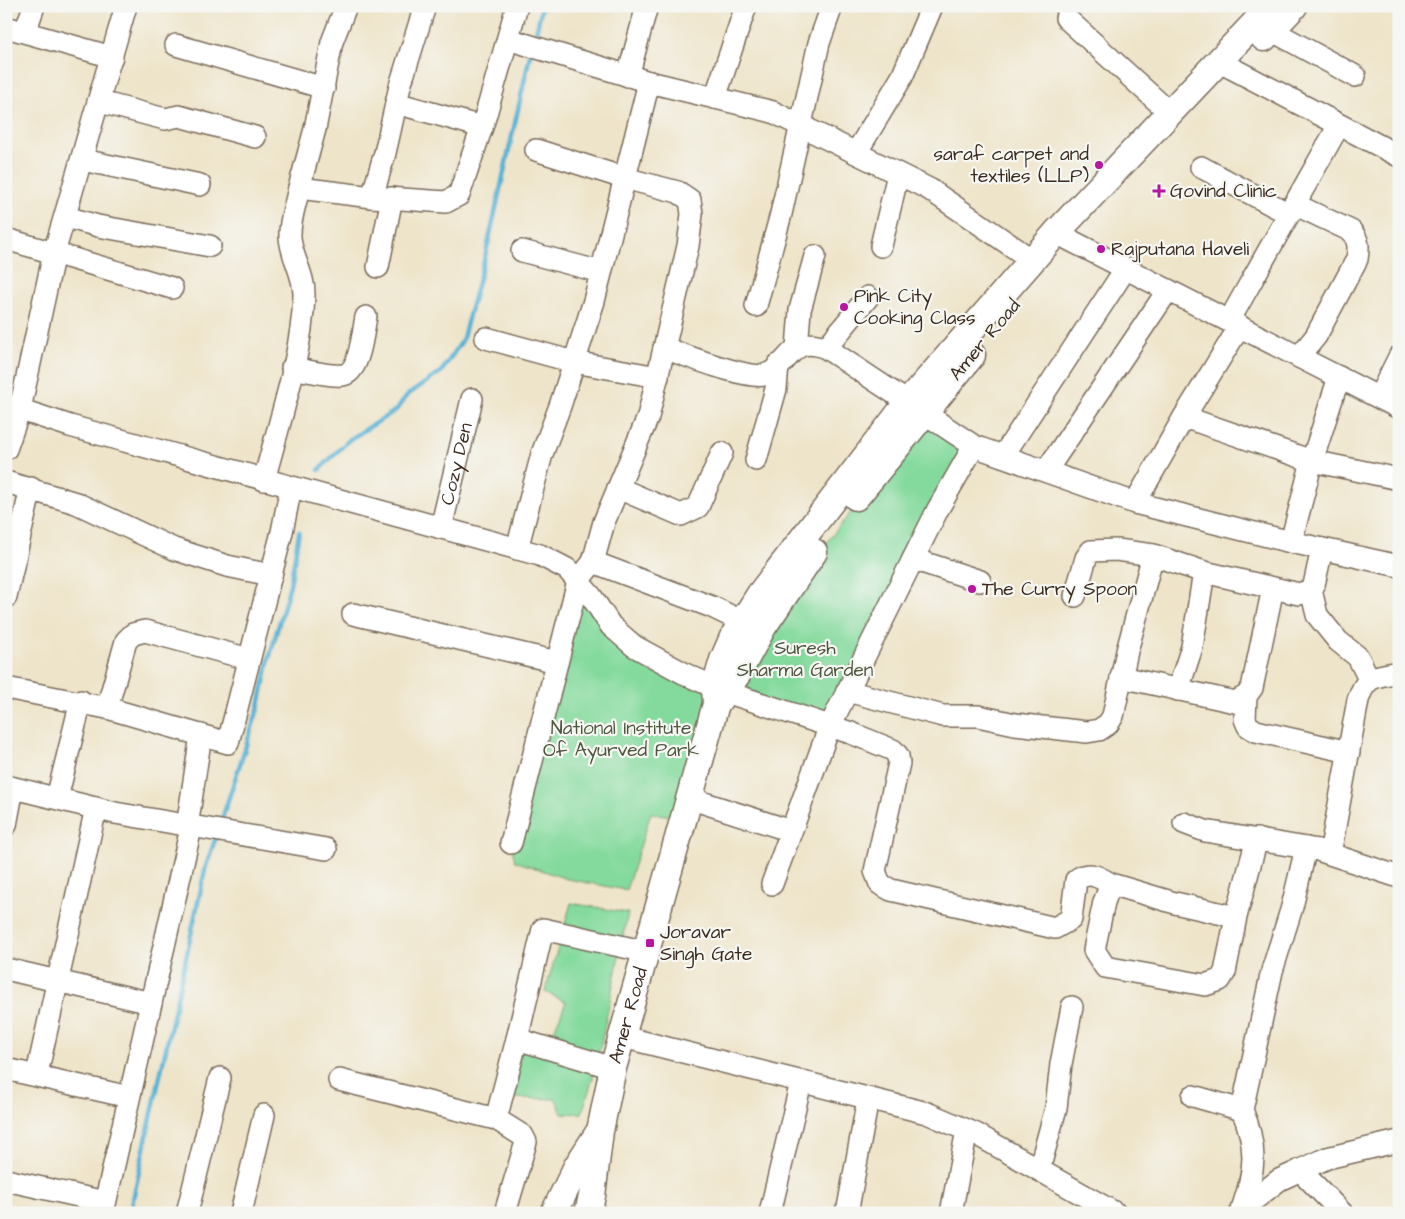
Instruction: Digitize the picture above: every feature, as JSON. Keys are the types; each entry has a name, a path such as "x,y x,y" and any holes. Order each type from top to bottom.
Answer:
{"main road":[{"name":"Amer Road","path":"719,695 804,564 916,408 1032,260 1063,236 1271,18 1294,6"},
{"name":"Amer Road","path":"588,1213 600,1131 614,1068 719,695 723,660 743,622 760,594 810,527 916,408 1170,112 1226,66"},
{"path":"554,1213 577,1166 600,1131"}],"street":[{"path":"34,6 16,30 112,57"},
{"path":"6,449 13,407 54,253 100,102 126,6"},
{"path":"264,480 292,368 304,295 302,273 290,236 299,188 324,88 332,42 346,6"},
{"path":"378,267 385,153 396,103 425,6"},
{"path":"299,188 446,202 459,195 482,127 517,42 517,6"},
{"path":"628,76 647,6"},
{"path":"716,98 746,6"},
{"path":"756,306 781,214 819,43 832,6"},
{"path":"856,153 902,77 932,6"},
{"path":"1066,18 1170,112"},
{"path":"1271,18 1356,76"},
{"path":"517,42 649,82 773,112 929,189 1032,260"},
{"path":"176,45 324,88"},
{"path":"1226,66 1339,125 1397,151"},
{"path":"517,549 542,454 574,362 601,272 649,82"},
{"path":"100,102 165,119 180,116 255,137"},
{"path":"396,103 482,127"},
{"path":"1135,503 1184,418 1234,324 1291,209 1339,125"},
{"path":"511,843 578,581 593,562 604,522 648,417 688,246 692,214 690,200 678,192 624,178 536,150"},
{"path":"83,160 200,185"},
{"path":"1201,167 1291,209 1351,231 1357,237 1358,258 1316,336 1299,357"},
{"path":"881,246 898,174"},
{"path":"66,217 98,226 210,246"},
{"path":"1063,236 1399,408"},
{"path":"6,239 172,288"},
{"path":"522,251 601,272"},
{"path":"797,348 800,310 815,256"},
{"path":"1002,456 1126,268"},
{"path":"1046,472 1168,290"},
{"path":"826,348 868,297"},
{"path":"292,368 342,375 350,371 355,366 366,317"},
{"path":"486,338 574,362 658,377"},
{"path":"664,348 748,374 764,375 778,366 797,348 806,344 826,348 974,446 1135,503 1291,542 1399,566"},
{"path":"1378,397 1399,357"},
{"path":"756,460 776,389 778,366"},
{"path":"1291,542 1312,461 1339,377"},
{"name":"Cozy Den","path":"441,528 472,399"},
{"path":"13,407 70,426 540,555 567,569 611,626 634,646 719,695 851,734 893,750 898,756 899,763 875,871 880,884 891,890 1055,928 1071,919 1076,880 1084,874 1091,874 1111,884 1175,903 1236,917"},
{"path":"1184,418 1312,461 1399,479"},
{"path":"772,884 829,728 913,559 974,446"},
{"path":"618,488 681,515 698,507 722,453"},
{"path":"6,482 76,503 174,549 227,566 271,575"},
{"path":"6,597 31,488"},
{"path":"6,688 81,701 228,742 271,575 296,488"},
{"path":"1075,596 1086,558 1092,551 1117,550 1152,555 1204,572 1299,594 1311,590 1314,585 1322,549"},
{"path":"847,691 943,716 978,716 1015,724 1087,732 1099,730 1108,724 1113,716 1152,555"},
{"path":"913,559 980,581"},
{"path":"593,562 712,607 743,622"},
{"path":"1178,690 1192,647 1204,572"},
{"path":"1121,677 1235,702 1246,696 1252,688 1273,588"},
{"path":"1311,590 1317,615 1338,641 1358,657 1369,679"},
{"path":"353,614 557,662"},
{"path":"107,708 126,641 133,634 145,631 249,659"},
{"path":"1330,854 1358,700 1363,686 1369,679 1399,672"},
{"path":"1246,696 1245,719 1248,726 1256,731 1349,752"},
{"path":"57,798 81,701"},
{"path":"6,1180 104,1208 193,828 200,735"},
{"path":"6,825 10,787 96,808 193,828 326,850"},
{"path":"689,798 792,830"},
{"path":"37,1074 96,808"},
{"path":"1184,824 1205,830 1306,848 1399,877"},
{"path":"1111,884 1104,902 1094,950 1105,967 1205,985 1220,980 1226,972 1236,917 1257,839"},
{"path":"1239,1211 1250,1185 1254,1158 1250,1129 1242,1110 1272,971 1292,907 1306,848"},
{"path":"496,1119 543,929 647,952"},
{"path":"6,969 151,1003"},
{"path":"1039,1170 1056,1108 1061,1064 1072,1007"},
{"path":"623,1037 927,1114 967,1130 1115,1213"},
{"path":"517,1039 614,1068"},
{"path":"6,1068 129,1097"},
{"path":"187,1213 220,1078"},
{"path":"339,1080 496,1119 523,1136 526,1142 505,1213"},
{"path":"770,1213 802,1082"},
{"path":"1193,1096 1242,1110"},
{"path":"845,1213 848,1208 868,1099"},
{"path":"241,1213 264,1115"},
{"path":"951,1213 967,1130"},
{"path":"1239,1211 1279,1180 1327,1158 1399,1141"},
{"path":"1300,1170 1342,1213"}],"green space":[{"name":"Suresh Sharma Garden","path":"926,418 968,446 827,723 737,691 807,567"},
{"name":"National Institute Of Ayurved Park","path":"581,593 712,696 678,817 651,813 626,890 567,879 515,861 512,848"},
{"path":"571,903 628,913 596,1068 582,1113 562,1114 556,1099 513,1098 522,1043 546,1050 566,1002 545,992"}],"waterway":[{"path":"534,41 542,6"},
{"path":"319,470 349,440 396,410 409,394 441,372 462,341 486,253 531,51"},
{"path":"220,825 259,706 269,659 290,585 299,532"},
{"path":"130,1213 206,866 216,837"}],"place":[{"name":"saraf carpet and textiles (LLP)","path":"1099,165"},
{"name":"Govind Clinic","path":"1159,191"},
{"name":"Rajputana Haveli","path":"1101,249"},
{"name":"Pink City Cooking Class","path":"844,307"},
{"name":"The Curry Spoon","path":"972,589"},
{"name":"Joravar Singh Gate","path":"650,943"}]}
